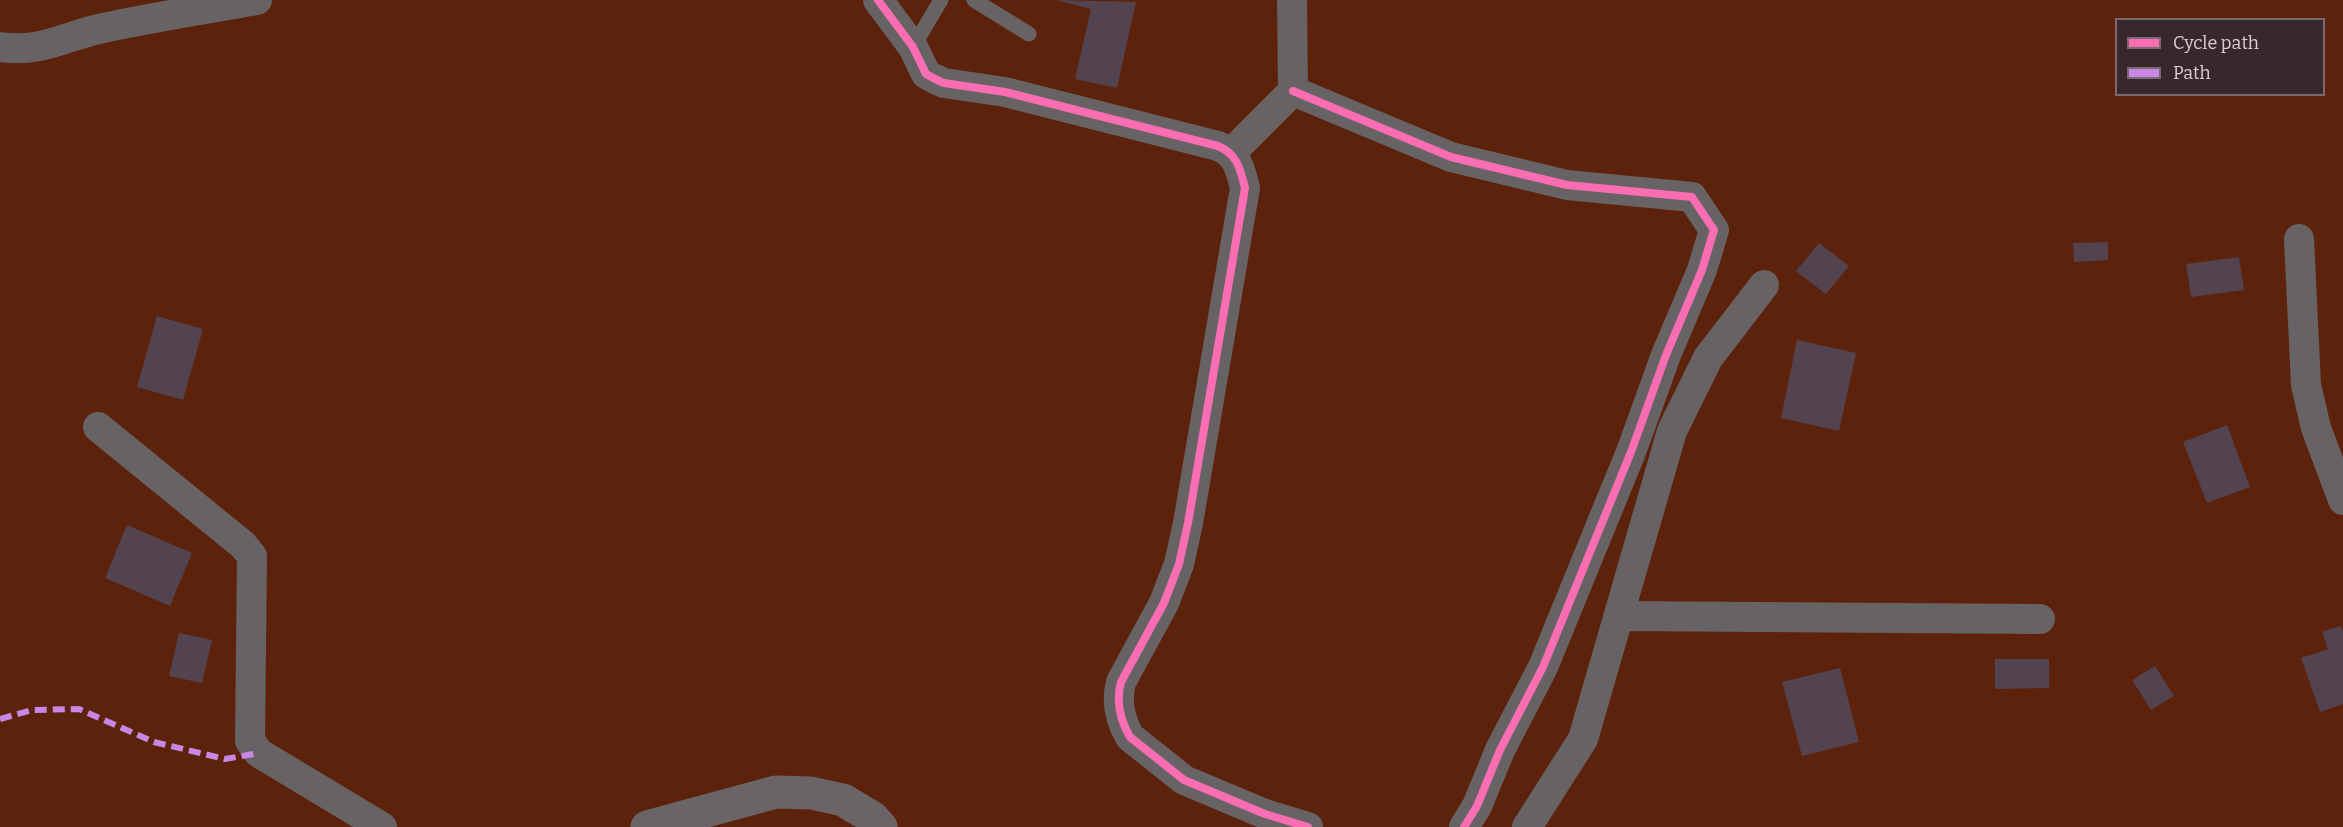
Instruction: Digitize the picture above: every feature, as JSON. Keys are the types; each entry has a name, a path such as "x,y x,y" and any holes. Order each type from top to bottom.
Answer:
{"main road":[{"path":"647,827 776,792 811,793 843,800 873,818 881,827"}],"street":[{"path":"0,47 33,48 61,42 100,28 257,0"},
{"path":"878,0 912,47 926,74 945,83 1005,92 1151,131 1218,146 1231,153 1239,166 1245,188 1188,522 1175,574 1153,624 1121,682 1118,697 1122,720 1130,737 1184,780 1265,814 1308,827"},
{"path":"1231,153 1293,92 1292,0"},
{"path":"1293,92 1450,158 1568,185 1692,196 1714,230 1702,270 1666,355 1631,452 1543,667 1500,750 1477,806 1464,827"},
{"path":"2299,239 2306,385 2316,428 2343,500"},
{"path":"1527,827 1582,739 1672,431 1708,358 1764,285"},
{"path":"98,427 243,545 252,556 250,741 259,753 382,827"},
{"path":"1619,616 2040,619"}],"lane":[{"path":"912,47 941,0"},
{"path":"974,0 1029,34"}],"shaded area":[{"path":"0,0 2343,0 2343,827 0,827"}],"building":[{"path":"1056,0 1136,2 1117,88 1075,79 1091,9"},
{"path":"2108,242 2108,260 2074,262 2073,243"},
{"path":"1819,243 1849,266 1826,294 1796,271"},
{"path":"2239,257 2244,290 2191,297 2186,264"},
{"path":"157,316 203,329 183,400 137,387"},
{"path":"1797,340 1856,353 1839,431 1781,418"},
{"path":"2227,425 2250,487 2207,503 2183,442"},
{"path":"127,525 192,553 170,606 105,578"},
{"path":"2340,626 2343,631 2343,704 2320,712 2301,658 2328,649 2322,632"},
{"path":"179,633 212,640 202,683 169,676"},
{"path":"1995,659 2049,659 2049,688 1995,689"},
{"path":"2155,666 2174,696 2151,710 2132,680"},
{"path":"1840,668 1859,742 1802,756 1782,682"}],"marked path":[{"path":"0,719 32,710 79,709 154,742 225,759 259,753"}],"cycle path":[{"path":"878,0 913,47 926,74 935,79 944,83 1005,92 1218,146 1230,153 1237,162 1245,188 1188,523 1179,564 1164,603 1121,682 1119,703 1121,717 1130,737 1184,780 1265,814 1308,827"},
{"path":"1293,91 1451,157 1567,185 1692,197 1714,230 1702,270 1666,355 1631,452 1543,667 1500,750 1477,806 1464,827"}]}
